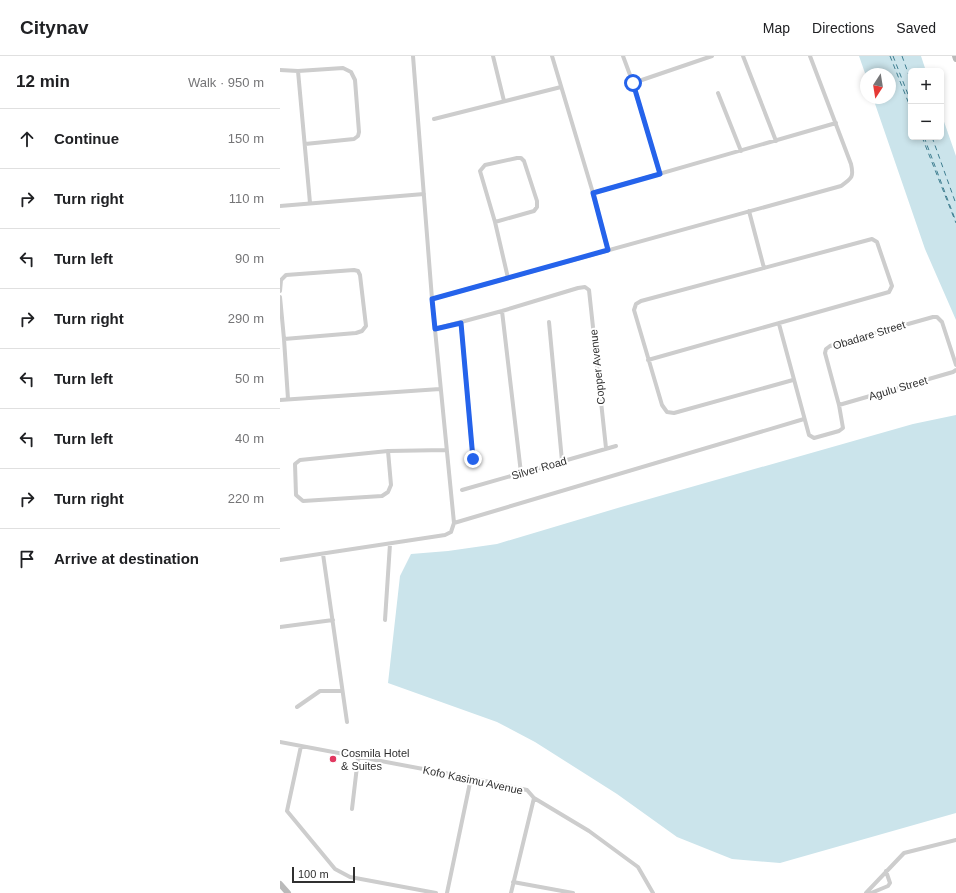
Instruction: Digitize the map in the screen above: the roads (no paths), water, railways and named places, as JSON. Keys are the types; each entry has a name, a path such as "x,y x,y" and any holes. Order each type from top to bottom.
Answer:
{"main road":[{"path":"280,884 288,893"}],"street":[{"path":"280,560 445,535 451,532 454,523 432,299 413,56"},
{"path":"493,56 504,101"},
{"path":"552,56 593,193 608,250"},
{"path":"623,56 633,83 660,174"},
{"path":"633,83 712,56"},
{"path":"743,56 776,140"},
{"path":"432,299 841,186 850,179 853,172 810,56"},
{"path":"280,70 298,71 343,68 351,72 355,80 359,132 358,136 354,139 305,144"},
{"path":"298,71 310,203"},
{"path":"434,119 561,87"},
{"path":"718,93 741,151"},
{"path":"593,193 836,123"},
{"path":"495,222 534,211 537,207 537,201 531,181 524,161 521,158 485,165 480,171 495,222 508,278"},
{"path":"280,206 424,194"},
{"path":"749,211 764,268"},
{"path":"648,360 889,292 892,286 877,242 872,239 641,301 636,304 634,310 648,360 662,405 667,412 674,413 793,380"},
{"path":"280,291 281,280 286,275 354,270 358,271 360,275 366,326 362,331 356,333 284,339"},
{"name":"Copper Avenue","path":"502,311 578,288 585,287 589,290 606,448"},
{"path":"280,297 288,399"},
{"path":"435,329 502,311 521,473"},
{"name":"Obadare Street","path":"804,419 809,435 814,438 840,431 843,428 839,404 825,353 826,349 830,346 937,316 942,322 956,364"},
{"path":"549,322 562,461"},
{"path":"461,323 473,459"},
{"path":"454,523 804,419 779,324"},
{"name":"Agulu Street","path":"839,404 956,370"},
{"path":"280,400 440,389"},
{"name":"Silver Road","path":"462,490 616,446"},
{"path":"388,452 391,485 388,492 382,496 303,501 296,495 295,464 300,460 388,452 446,450"},
{"path":"385,620 390,544"},
{"path":"323,554 347,722"},
{"path":"280,627 333,620"},
{"path":"297,707 320,691 342,691"},
{"name":"Kofo Kasimu Avenue","path":"280,742 527,790 534,798 589,831 638,867 653,893"},
{"path":"301,746 287,811 335,869 350,877 436,893"},
{"path":"352,809 358,758"},
{"path":"447,893 471,778"},
{"path":"511,893 525,841 534,798"},
{"path":"866,893 904,853 956,840"},
{"path":"871,893 888,886 890,883 886,871"},
{"path":"513,882 573,893"}],"water":[{"path":"859,56 921,56 925,68 908,68 908,140 944,140 944,122 956,156 956,320 925,249 875,104 896,104 896,68 863,68"},
{"path":"956,415 956,813 780,863 732,859 677,837 617,794 535,742 497,722 388,683 400,576 411,554 448,551 497,544 913,424"}],"place":[{"name":"Cosmila Hotel & Suites","path":"333,759"}]}
